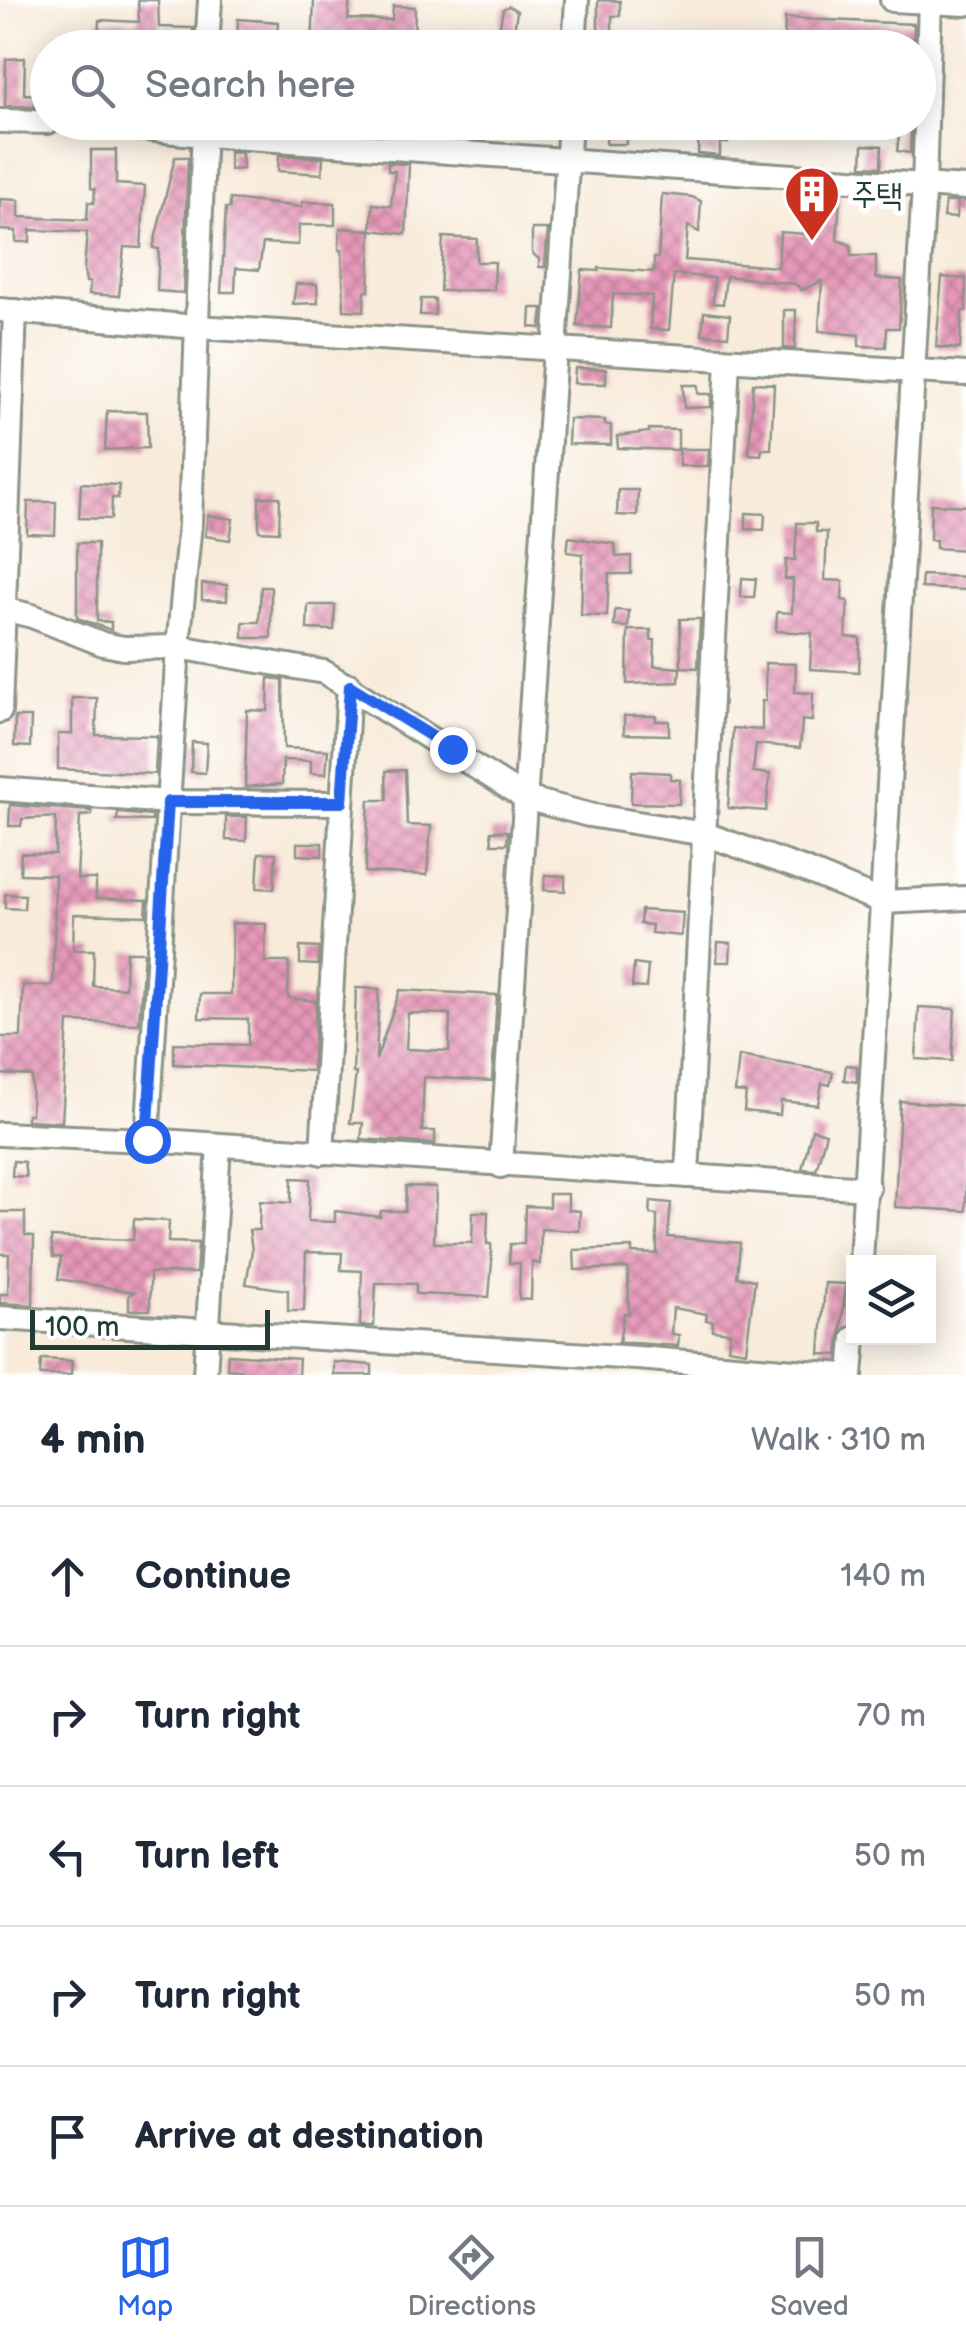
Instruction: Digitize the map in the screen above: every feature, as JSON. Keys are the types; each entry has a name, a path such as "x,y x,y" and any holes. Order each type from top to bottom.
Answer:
{"street":[{"path":"209,30 210,0"},
{"path":"575,30 577,0"},
{"path":"892,0 966,4"},
{"path":"929,30 930,1"},
{"path":"0,120 30,121"},
{"path":"147,1140 178,646 190,523 204,140"},
{"path":"342,140 966,188"},
{"path":"501,1166 569,140"},
{"path":"862,1255 925,140"},
{"path":"0,711 8,311 197,327 966,374"},
{"path":"687,1176 728,360"},
{"path":"2,608 102,644 124,648 178,646 306,667 350,686 525,798 589,815 704,834 883,902 966,898"},
{"path":"322,1153 350,686"},
{"path":"0,789 168,802 342,802"},
{"path":"0,1134 147,1140 868,1188"},
{"path":"205,1375 220,1145"},
{"path":"0,1318 637,1358 843,1375"},
{"path":"851,1375 853,1345"}],"building":[{"path":"138,0 158,0 159,27 193,30 99,30 99,20 139,22"},
{"path":"314,0 350,0 348,19 392,20 393,6 415,7 414,30 313,30"},
{"path":"598,0 620,1 620,16 612,16 612,30 598,30"},
{"path":"509,6 517,11 514,30 499,30 503,9"},
{"path":"785,18 914,24 914,30 785,30"},
{"path":"238,19 278,22 277,30 238,30"},
{"path":"25,58 24,94 30,94 30,107 5,106 6,59"},
{"path":"606,140 626,140 626,144 606,144"},
{"path":"698,140 728,140 720,143 720,156 698,154"},
{"path":"898,140 911,140 910,153 897,151"},
{"path":"863,145 882,146 881,167 862,166"},
{"path":"91,150 116,150 116,184 145,186 141,248 124,247 119,296 89,294 90,282 86,282 84,269 87,232 30,230 30,242 16,242 16,231 0,230 0,199 19,200 19,217 87,220 88,202 94,203 95,189 91,188"},
{"path":"229,152 242,153 243,169 230,170"},
{"path":"279,155 323,158 322,174 278,171"},
{"path":"175,157 188,157 183,293 157,291 159,249 153,248"},
{"path":"388,163 409,164 406,234 371,230 373,204 391,206 395,171 388,171"},
{"path":"662,194 701,201 699,232 688,226 685,260 778,267 780,232 804,234 806,195 840,198 837,240 851,245 851,256 876,256 876,278 902,280 899,328 887,328 886,347 859,346 859,335 819,331 822,281 802,290 795,284 726,276 723,304 713,303 714,278 674,274 669,330 650,329 652,296 613,294 611,328 577,326 582,270 654,272"},
{"path":"230,199 302,207 302,202 335,203 335,225 299,225 298,245 263,243 259,270 236,268 235,292 221,292 226,208 230,208"},
{"path":"945,202 958,202 956,218 943,217"},
{"path":"340,228 371,230 369,291 365,291 364,311 344,310"},
{"path":"532,229 548,229 545,267 539,267 539,259 532,253"},
{"path":"443,237 477,239 476,262 495,262 494,290 440,291"},
{"path":"942,277 966,279 960,349 936,347"},
{"path":"296,284 317,284 318,303 293,304"},
{"path":"421,299 435,299 435,315 420,315"},
{"path":"531,308 543,308 541,328 530,327"},
{"path":"784,310 796,310 795,349 784,348"},
{"path":"704,312 730,315 728,336 702,334"},
{"path":"575,368 606,369 606,384 574,383"},
{"path":"753,383 774,384 771,449 762,449 761,455 749,454"},
{"path":"683,385 698,385 698,394 711,394 711,407 684,408"},
{"path":"107,411 147,412 148,448 105,450"},
{"path":"569,419 605,420 605,425 611,425 611,445 568,444"},
{"path":"649,429 678,430 678,450 618,448 617,436"},
{"path":"679,449 709,449 708,466 680,466"},
{"path":"81,483 119,485 118,498 112,498 111,519 79,518"},
{"path":"618,490 638,490 637,516 617,515"},
{"path":"259,497 280,497 279,532 259,531"},
{"path":"28,502 56,502 55,535 27,534"},
{"path":"931,504 966,506 966,550 936,548 936,540 930,540"},
{"path":"746,513 765,514 764,530 746,529"},
{"path":"208,515 233,519 230,540 205,536"},
{"path":"797,523 816,523 816,532 827,532 825,580 843,581 842,600 848,601 846,637 860,638 859,672 810,669 812,633 776,631 777,612 792,613 793,579 785,579 786,560 795,560"},
{"path":"569,537 615,544 616,557 631,556 631,574 609,574 607,616 581,615 583,554 567,552"},
{"path":"77,543 97,543 97,621 111,622 111,630 77,618"},
{"path":"922,575 966,577 966,590 921,588"},
{"path":"742,578 756,579 754,597 741,597"},
{"path":"202,584 227,585 227,601 202,600"},
{"path":"261,587 271,587 271,638 243,638 243,622 259,622"},
{"path":"308,605 335,605 334,630 307,629"},
{"path":"615,610 629,611 628,627 614,626"},
{"path":"680,619 700,619 698,668 681,667"},
{"path":"628,630 651,630 651,640 655,640 654,666 680,668 679,682 627,684"},
{"path":"765,663 796,664 795,692 813,693 812,721 802,720 800,748 756,744 753,772 770,774 766,811 728,808 733,728 762,730"},
{"path":"269,678 283,680 284,748 328,750 326,774 311,773 311,761 283,760 282,784 245,787 247,710 268,711"},
{"path":"72,698 97,698 96,735 157,736 155,774 58,769 58,734 72,734"},
{"path":"624,716 656,716 656,721 669,721 669,735 624,734"},
{"path":"15,717 31,717 30,747 14,746"},
{"path":"192,742 207,743 205,773 191,772"},
{"path":"405,770 407,825 431,826 427,875 365,872 369,800 387,800 386,771"},
{"path":"632,771 670,773 670,779 680,780 679,804 631,803"},
{"path":"10,805 92,811 92,815 80,816 77,879 96,879 96,898 147,900 146,916 74,914 73,950 94,950 93,986 125,988 126,952 144,952 139,1024 68,1022 62,1122 27,1120 27,1114 31,1114 32,1076 0,1074 0,1037 21,1037 23,985 53,986 55,875 20,874 21,853 55,854 56,817 22,819 21,826 9,826"},
{"path":"118,813 152,816 152,821 117,820"},
{"path":"226,817 247,817 246,841 226,840"},
{"path":"491,831 508,831 507,844 492,844"},
{"path":"297,843 322,843 322,856 297,855"},
{"path":"259,853 276,853 274,889 257,888"},
{"path":"545,875 565,876 565,891 544,890"},
{"path":"5,894 25,895 24,909 5,908"},
{"path":"641,910 683,913 681,936 651,933 652,925 640,924"},
{"path":"232,923 266,924 265,962 289,962 288,998 316,1001 312,1071 174,1064 174,1043 248,1045 248,1019 199,1018 200,994 231,994"},
{"path":"718,942 731,943 730,962 717,962"},
{"path":"300,947 319,948 318,965 300,964"},
{"path":"634,964 648,966 646,988 632,987"},
{"path":"356,988 379,989 376,1060 400,990 497,995 492,1081 424,1077 422,1131 435,1131 435,1144 361,1139 363,1123 350,1123","holes":["408,1013 450,1014 449,1051 406,1049"]},
{"path":"919,1007 955,1009 952,1061 916,1059"},
{"path":"739,1056 833,1072 830,1085 822,1083 818,1105 781,1101 780,1115 744,1111 746,1093 735,1092"},
{"path":"846,1065 857,1066 857,1082 844,1080"},
{"path":"900,1101 966,1106 966,1211 895,1207"},
{"path":"812,1129 826,1133 816,1170 802,1169"},
{"path":"13,1161 24,1162 26,1177 12,1176"},
{"path":"292,1178 310,1179 308,1221 335,1222 335,1211 380,1217 381,1211 405,1211 406,1186 436,1187 434,1243 472,1243 473,1212 488,1212 487,1244 491,1244 492,1262 489,1297 416,1294 416,1284 376,1283 374,1326 360,1326 362,1271 341,1270 342,1253 306,1252 304,1311 288,1311 288,1290 246,1284 252,1250 249,1230 259,1230 260,1201 291,1203"},
{"path":"549,1194 568,1194 568,1210 580,1211 579,1231 541,1229 540,1264 532,1262 531,1300 519,1299 520,1263 509,1263 510,1244 524,1244 525,1206 549,1207"},
{"path":"651,1201 671,1203 668,1237 740,1243 737,1277 755,1280 746,1351 728,1348 730,1332 712,1330 713,1321 706,1320 707,1314 673,1308 671,1334 679,1335 678,1346 619,1342 624,1313 629,1314 628,1268 575,1270 574,1250 632,1248 632,1253 657,1254 657,1215 650,1214"},
{"path":"0,1212 25,1212 25,1235 34,1236 33,1305 0,1303 0,1294 8,1294 9,1254 0,1254"},
{"path":"134,1219 169,1221 168,1242 198,1243 196,1273 150,1273 150,1310 129,1310 129,1295 134,1292 58,1279 61,1257 53,1257 51,1237 133,1240"},
{"path":"825,1283 846,1284 838,1355 820,1354"},
{"path":"228,1354 299,1359 298,1375 241,1375 241,1370 227,1369"},
{"path":"44,1359 72,1361 71,1375 40,1375"},
{"path":"334,1362 372,1365 372,1375 334,1375"}],"place":[{"name":"주택","path":"812,243"}],"route":[{"path":"147,1140 168,802 342,802 350,686 452,749"}]}
